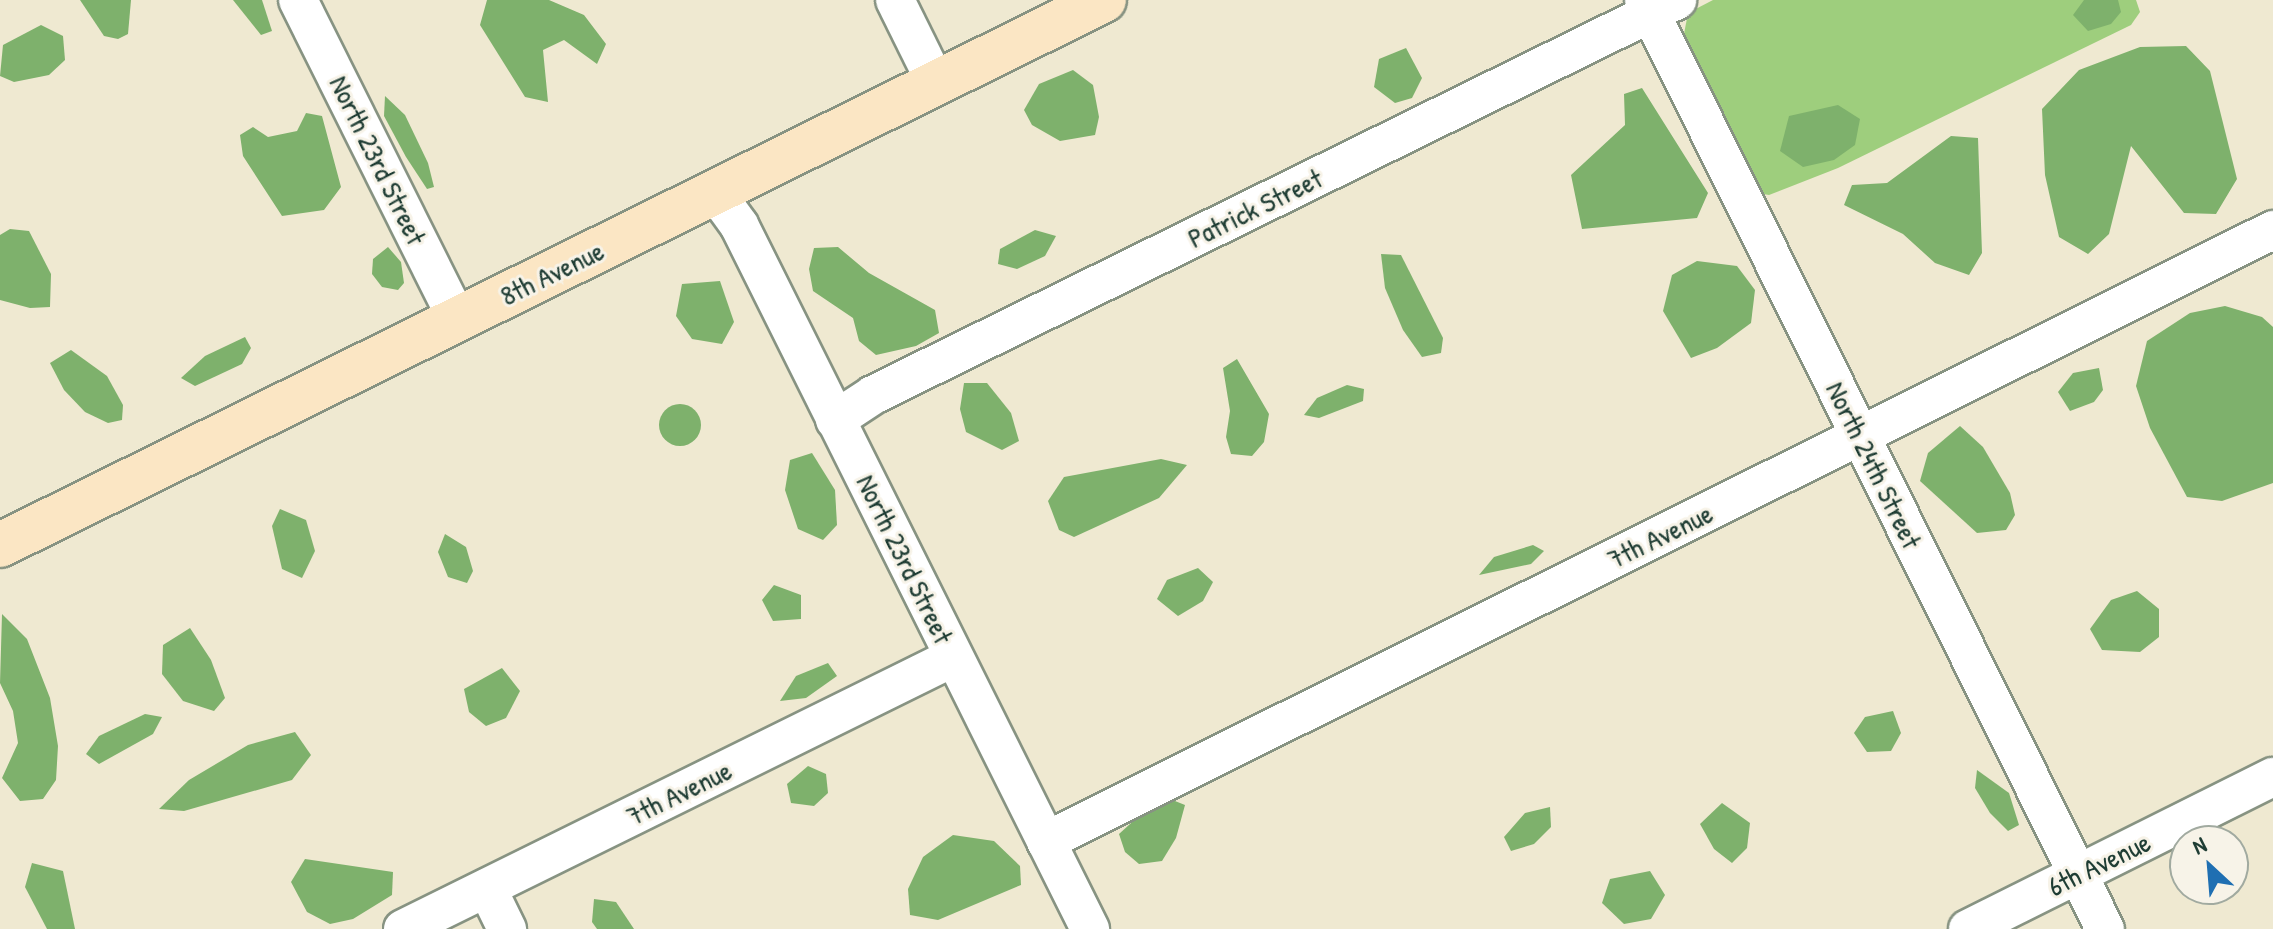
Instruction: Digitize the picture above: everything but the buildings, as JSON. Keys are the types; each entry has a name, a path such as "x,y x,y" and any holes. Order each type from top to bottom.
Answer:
{"street":[{"name":"North 23rd Street","path":"298,0 457,319"},
{"path":"895,0 936,83"},
{"name":"8th Avenue","path":"0,545 1104,0"},
{"name":"Patrick Street","path":"835,420 887,388 1657,4"},
{"name":"North 24th Street","path":"1657,4 1860,436 2105,929"},
{"name":"North 23rd Street","path":"715,192 739,225 1090,929"},
{"name":"7th Avenue","path":"1046,841 2273,230"},
{"name":"7th Avenue","path":"403,929 954,657"},
{"name":"6th Avenue","path":"1968,929 2273,777"},
{"path":"487,888 507,929"}],"green space":[{"path":"80,0 131,0 128,34 118,39 104,36"},
{"path":"233,0 262,0 272,31 261,35"},
{"path":"487,0 549,0 584,15 606,44 597,64 564,40 543,50 548,102 525,97 480,25"},
{"path":"1713,0 2136,0 2140,12 2131,25 1838,168 1769,195 1763,194 1684,34 1688,13"},
{"path":"2084,0 2118,0 2121,12 2111,24 2088,31 2073,15"},
{"path":"41,25 63,36 65,60 49,75 14,82 0,76 3,45"},
{"path":"2186,46 2210,71 2237,179 2216,214 2184,213 2131,146 2109,234 2088,254 2059,237 2045,175 2042,109 2079,70 2140,47"},
{"path":"1406,48 1422,78 1412,98 1395,103 1374,87 1379,59"},
{"path":"1073,70 1093,85 1099,117 1095,135 1060,141 1032,125 1024,110 1039,84"},
{"path":"1642,88 1708,193 1697,218 1582,229 1571,175 1625,125 1624,94"},
{"path":"385,96 405,115 428,163 434,187 427,189 406,157 384,116"},
{"path":"1838,105 1860,119 1855,145 1834,160 1803,167 1780,151 1789,116"},
{"path":"306,113 322,116 341,187 324,210 282,216 243,156 240,135 253,127 268,137 297,131"},
{"path":"1951,136 1978,138 1982,253 1969,275 1935,263 1903,234 1844,205 1852,185 1887,183"},
{"path":"10,229 29,231 51,274 50,307 30,308 0,300 0,235"},
{"path":"1035,230 1056,236 1045,256 1017,269 998,264 1000,249"},
{"path":"388,247 401,262 404,283 398,290 382,287 372,274 373,259"},
{"path":"838,247 869,273 935,310 939,333 916,346 876,355 859,341 853,318 813,291 809,269 814,248"},
{"path":"1381,254 1401,255 1443,338 1441,353 1422,357 1403,330 1385,288"},
{"path":"1697,261 1737,266 1755,290 1751,323 1717,348 1691,358 1663,311 1672,275"},
{"path":"720,281 734,322 722,344 692,339 676,316 682,284"},
{"path":"2225,306 2262,317 2273,327 2273,483 2222,501 2187,497 2150,428 2136,386 2147,341 2190,313"},
{"path":"245,337 251,348 242,364 195,386 181,378 205,356"},
{"path":"71,350 107,376 123,405 122,420 108,423 85,412 64,390 50,363"},
{"path":"1237,359 1269,414 1264,442 1252,456 1231,454 1226,437 1230,411 1223,368"},
{"path":"2099,368 2103,390 2094,402 2070,411 2058,392 2073,373"},
{"path":"964,383 987,383 1011,413 1019,441 1002,450 966,432 960,409"},
{"path":"1347,385 1364,389 1363,401 1319,418 1304,415 1317,398"},
{"path":"680,404 695,410 701,425 695,440 680,446 665,440 659,425 665,410"},
{"path":"1960,426 1983,447 2010,493 2015,515 2006,530 1977,533 1920,481 1928,453"},
{"path":"812,453 835,490 837,525 823,540 798,529 785,490 790,460"},
{"path":"1161,459 1187,465 1159,498 1074,537 1059,530 1048,501 1064,477"},
{"path":"280,509 306,520 315,551 302,578 282,569 272,526"},
{"path":"445,534 466,547 473,571 467,583 448,577 438,552"},
{"path":"1533,545 1544,551 1531,564 1479,575 1494,557"},
{"path":"1198,568 1213,582 1203,601 1178,616 1157,599 1167,580"},
{"path":"774,585 801,595 801,619 773,621 762,600"},
{"path":"2137,591 2159,609 2159,637 2140,652 2102,650 2090,629 2111,600"},
{"path":"2,614 27,639 50,698 58,746 56,780 43,799 20,801 2,778 18,743 13,711 0,683"},
{"path":"190,628 211,660 225,698 214,711 183,701 162,674 163,645"},
{"path":"828,663 837,676 806,698 780,701 796,676"},
{"path":"502,668 520,691 506,718 486,726 469,712 464,689"},
{"path":"1893,711 1901,733 1891,751 1867,752 1854,733 1865,717"},
{"path":"145,714 162,717 153,734 99,764 86,754 99,736"},
{"path":"295,732 311,755 292,780 184,811 159,809 189,780 248,745"},
{"path":"808,766 826,774 828,793 814,806 791,803 787,784"},
{"path":"1977,770 2009,793 2019,825 2008,831 1990,813 1975,788"},
{"path":"1170,799 1185,805 1176,838 1162,861 1139,864 1125,852 1119,834 1141,814"},
{"path":"1722,803 1750,823 1747,848 1732,863 1714,849 1700,824"},
{"path":"1550,807 1551,827 1534,844 1511,851 1504,837 1525,813"},
{"path":"953,835 994,841 1020,866 1021,885 938,920 910,915 908,889 923,857"},
{"path":"305,859 393,872 392,895 353,919 330,924 307,912 291,882"},
{"path":"32,863 63,871 75,929 47,929 25,887"},
{"path":"1650,871 1665,895 1651,919 1624,924 1602,903 1610,879"},
{"path":"594,899 616,902 634,929 597,929 592,922"}]}
